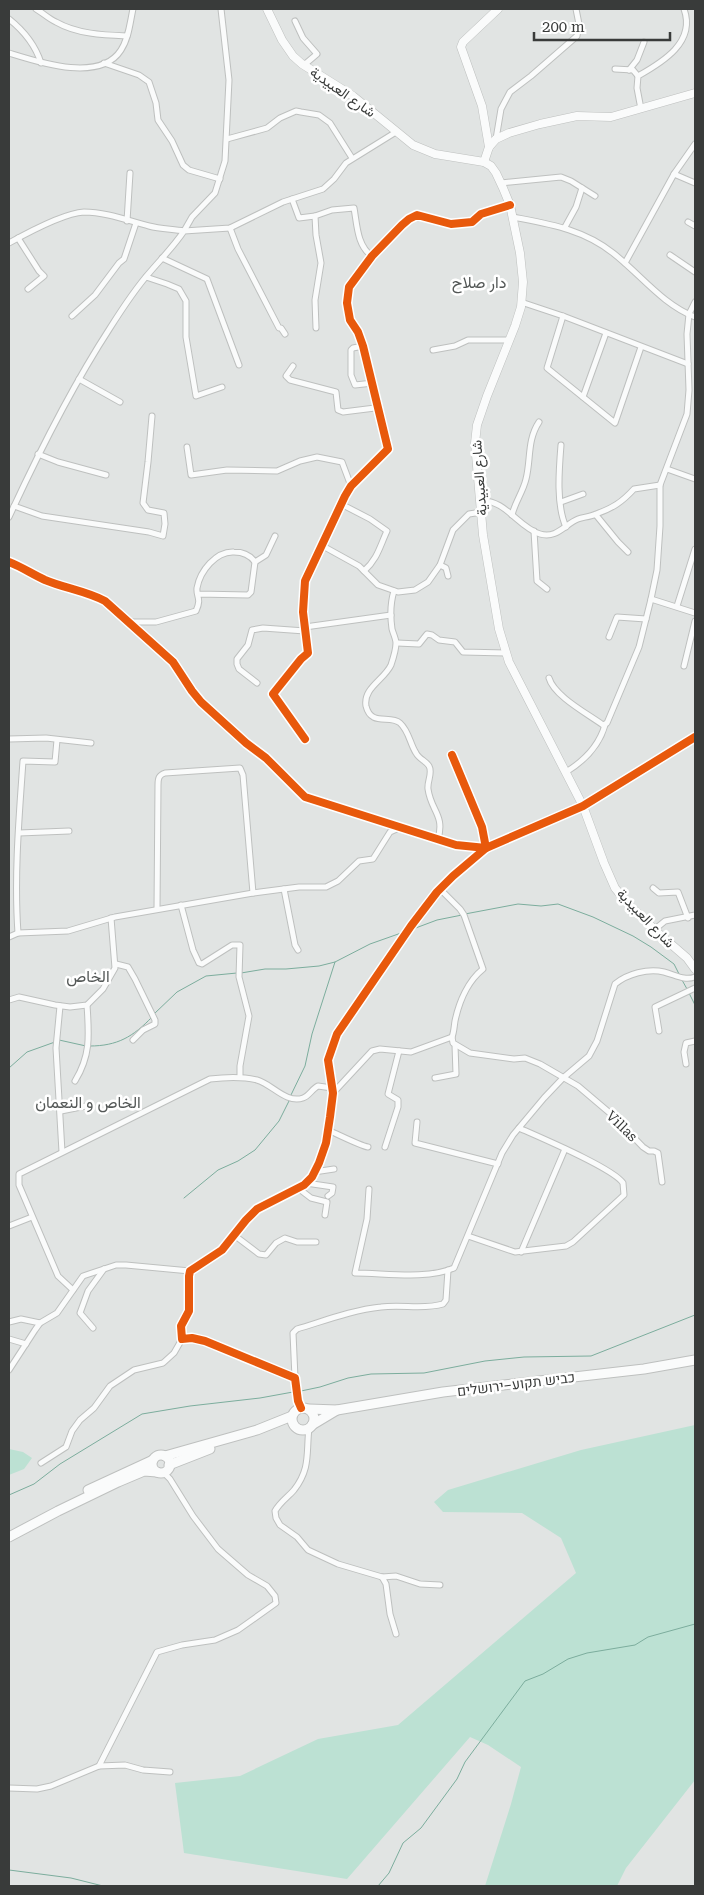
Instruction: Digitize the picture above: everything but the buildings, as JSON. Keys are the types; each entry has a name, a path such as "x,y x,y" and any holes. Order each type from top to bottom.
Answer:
{"main road":[{"name":"شارع العبيدية","path":"267,9 282,40 293,56 304,65 350,93 413,145 425,150 484,162 491,166 501,183 510,205 520,253 523,282 521,302 515,326 486,396 475,434 488,570 499,629 506,653 519,682 583,806 615,888 654,930 687,958 695,969"},
{"path":"489,147 480,100 461,47 463,42 498,9"},
{"path":"484,162 489,147 496,139 510,133 577,116 611,117 695,93"},
{"path":"9,562 46,580 96,597 104,602 173,662 201,702 246,743 266,758 305,797 456,845 486,848 583,806"},
{"name":"כביש תקוע–ירושלים","path":"338,1410 443,1392 644,1369 695,1360"},
{"path":"9,1532 99,1488 271,1426 292,1416 296,1410 305,1408 338,1410"},
{"path":"305,1408 312,1412 314,1419 308,1428"},
{"path":"271,1426 308,1428 338,1410"},
{"path":"292,1416 294,1426"},
{"path":"9,1537 153,1460 152,1466 164,1466"}],"street":[{"path":"36,9 56,23 66,26 94,34 127,36"},
{"path":"9,53 41,62 74,68 92,67 104,63 122,50 133,9"},
{"path":"9,517 38,454 79,379 110,328 146,277 174,246 192,217 214,193 220,179 226,161 228,63 221,9"},
{"path":"496,139 501,109 510,92 532,76 577,36 579,24 576,9"},
{"path":"638,76 665,60 682,41 687,21 684,9"},
{"path":"9,19 20,28 36,47 41,62"},
{"path":"295,20 303,38 317,54 304,65"},
{"path":"630,70 637,60 644,42"},
{"path":"104,63 139,75 149,82 156,103 158,120 172,141 183,165 189,170 220,179"},
{"path":"614,69 633,70 638,76 637,88 641,109"},
{"path":"227,139 267,128 280,118 296,111 319,115 330,123 352,158"},
{"path":"9,243 70,215 84,212 152,227 184,231 230,228 292,199 323,188 334,179 352,158 396,132"},
{"path":"625,263 674,174 695,145"},
{"path":"127,221 130,173"},
{"path":"674,174 695,183"},
{"path":"501,183 561,177 595,196"},
{"path":"564,227 576,207 582,188"},
{"path":"292,199 299,218 315,216 337,209 354,208 362,245 366,252 372,256"},
{"path":"305,739 273,694 300,659 308,652 303,612 306,581 340,504 351,486 388,449 363,346 358,332 350,320 347,294 353,281 372,256 409,219 417,216 451,224 461,224 472,222 481,214 510,205"},
{"path":"315,216 321,263 316,300 316,328"},
{"path":"513,217 564,227 600,245 612,252 674,305 695,317"},
{"path":"688,222 695,226"},
{"path":"72,316 95,295 119,263 124,260 136,223"},
{"path":"230,228 238,249 279,328 285,334"},
{"path":"18,238 44,276 28,289"},
{"path":"670,255 695,272"},
{"path":"162,258 207,279 239,365"},
{"path":"146,277 179,289 186,301 186,337 196,396 222,387"},
{"path":"521,302 688,364"},
{"path":"566,772 581,762 601,737 605,725 610,720 639,647 651,599 658,552 660,485 687,414 689,390 689,314 695,302"},
{"path":"563,316 547,368 615,423 641,347"},
{"path":"584,398 606,334"},
{"path":"434,350 455,346 468,340 510,340"},
{"path":"363,346 352,348 351,350 351,376 355,385 373,383"},
{"path":"293,366 286,376 290,380 336,392 338,410 343,412 374,408 378,405"},
{"path":"79,379 120,402"},
{"path":"14,506 42,516 149,532 164,536 164,513 148,510 143,502 152,416"},
{"path":"512,515 515,504 523,490 532,436 539,422"},
{"path":"561,445 559,470 562,517 566,527"},
{"path":"187,447 191,475 227,470 277,471 300,461 317,457 342,462 351,486"},
{"path":"38,454 58,462 106,475"},
{"path":"667,469 695,479"},
{"path":"481,500 493,502 534,531 549,535 562,531 576,519 596,515 622,503 634,489 660,485"},
{"path":"561,502 583,494"},
{"path":"340,504 370,519 388,531 373,563 364,571"},
{"path":"322,545 364,571 378,586 394,591 415,590 428,582 440,565 453,530 469,514 482,512"},
{"path":"596,515 628,552"},
{"path":"534,531 537,581 547,589"},
{"path":"255,562 266,556 275,536"},
{"path":"677,606 695,549"},
{"path":"127,622 156,622 196,611 200,599 198,594 197,589 206,565 224,554 233,551 241,553 251,556 255,562 251,592 248,596 198,594"},
{"path":"440,565 446,568 448,576"},
{"path":"394,591 390,606 392,631 397,643 390,668 369,691 366,696 366,705 369,713 374,717 381,720 399,722 410,738 416,753 430,767 431,772 428,786 440,822 438,839"},
{"path":"651,599 695,613"},
{"path":"257,683 239,669 237,664 237,659 248,645 252,630 263,628 305,629 391,616"},
{"path":"610,637 617,617 646,619"},
{"path":"684,666 695,620"},
{"path":"397,643 419,644 427,634 439,640 455,642 463,652 506,653"},
{"path":"550,678 553,688 605,725"},
{"path":"9,739 29,738 91,743"},
{"path":"583,806 695,738"},
{"path":"18,933 19,834 23,761 55,762 57,740"},
{"path":"9,1370 40,1323 56,1314 83,1276 116,1265 190,1271 222,1250 257,1209 306,1183 314,1172 319,1163 328,1130 333,1090 328,1060 336,1034 410,926 440,889 486,848 482,827 452,755"},
{"path":"157,909 158,778 161,774 165,773 240,768 253,893"},
{"path":"9,937 18,933 68,931 111,918 253,893 308,886 326,887 333,884 359,861 373,859 390,832 400,827"},
{"path":"19,834 70,830"},
{"path":"653,888 659,892 678,892 688,918"},
{"path":"284,889 294,945 298,950"},
{"path":"435,1078 456,1074 455,1045 453,1044 452,1037 455,1021 464,995 473,977 483,969 464,915 440,889"},
{"path":"181,905 192,950 199,963 202,964 232,945 240,945 239,977 249,1016 240,1076"},
{"path":"654,930 665,921 688,918 695,915"},
{"path":"9,1000 19,997 60,1006 87,1005 103,989 113,974 116,964 111,918"},
{"path":"116,964 128,967 155,1020 155,1024 132,1040"},
{"path":"369,1189 367,1219 356,1273 425,1274 454,1268 502,1153 519,1128 564,1078 589,1056 597,1041 615,984 622,979 648,972 662,972 688,980 695,977"},
{"path":"659,1031 655,1007 695,988"},
{"path":"75,1082 86,1062 87,1005"},
{"path":"60,1006 56,1048 62,1152"},
{"path":"333,1090 372,1051 380,1049 411,1052 421,1050 452,1037"},
{"path":"686,1064 684,1048 686,1043 695,1041"},
{"path":"455,1045 470,1053 514,1059 525,1058 564,1078"},
{"path":"385,1146 398,1107 398,1100 388,1094 399,1051"},
{"path":"72,1290 58,1276 32,1217 19,1185 18,1176 22,1172 210,1079 240,1076 260,1081 279,1093 296,1099 305,1098 318,1086 333,1090"},
{"name":"Villas","path":"564,1078 578,1086 612,1114 643,1147 658,1153 662,1182"},
{"path":"61,1111 86,1106"},
{"path":"418,1122 415,1142 498,1164"},
{"path":"468,1236 510,1252 570,1244 625,1192 624,1183 620,1178 565,1149 519,1128"},
{"path":"328,1130 368,1147"},
{"path":"521,1252 565,1149"},
{"path":"314,1172 334,1169"},
{"path":"306,1183 332,1187 332,1193 328,1196"},
{"path":"298,1188 311,1198 327,1202 325,1215"},
{"path":"9,1226 32,1217"},
{"path":"234,1235 259,1254 266,1255 276,1242 285,1238 297,1242 316,1242"},
{"path":"93,1328 80,1313 88,1291 104,1269"},
{"path":"305,1408 298,1401 295,1378 293,1333 296,1329 370,1308 384,1306 432,1307 443,1304 446,1300 448,1270"},
{"path":"41,1463 66,1447 72,1431 80,1420 94,1408 110,1386 134,1370 163,1363 174,1353 182,1339 182,1326 189,1311 188,1280 190,1271"},
{"path":"9,1322 21,1320 40,1323"},
{"path":"182,1339 192,1338 206,1341 295,1378"},
{"path":"9,1339 26,1344"},
{"path":"308,1428 305,1472 294,1489 275,1511 280,1525 297,1537 308,1550 338,1564 382,1577 396,1576 420,1584 440,1585"},
{"path":"99,1766 158,1652 182,1645 215,1640 238,1630 276,1603 275,1596 267,1586 248,1574 218,1549 193,1516 164,1466"},
{"path":"382,1577 386,1584 390,1614 396,1634"},
{"path":"9,1788 37,1789 51,1786 99,1766 125,1765 143,1770 170,1772"}],"green space":[{"path":"695,1425 695,1780 626,1868 617,1886 485,1886 521,1767 488,1745 470,1737 347,1879 184,1853 175,1783 240,1776 318,1739 398,1725 576,1573 561,1538 522,1513 443,1512 434,1502 448,1490 581,1450"},
{"path":"9,1449 23,1452 32,1458 24,1469 9,1475"}],"waterway":[{"path":"465,914 518,904 541,906 558,904 593,917 633,936 674,964 679,974"},
{"path":"413,929 437,920 462,915"},
{"path":"241,973 265,969 319,966 335,962 370,944 404,932"},
{"path":"290,1097 305,1066 312,1034 335,962"},
{"path":"154,1014 177,992 206,976 237,973"},
{"path":"682,980 687,989"},
{"path":"689,993 695,1005"},
{"path":"90,1046 100,1046 124,1039 138,1030 152,1017"},
{"path":"59,1040 86,1046"},
{"path":"9,1068 27,1052 55,1042"},
{"path":"184,1198 218,1170 238,1161 255,1150 279,1121 289,1101"},
{"path":"301,1391 348,1378 371,1374 424,1373 485,1361 524,1357 591,1356 695,1315"},
{"path":"9,1495 34,1484 60,1464 142,1414 293,1392"},
{"path":"378,1886 389,1873 403,1843 421,1828 457,1779 465,1762 525,1681 543,1674 568,1659 587,1653 635,1645 648,1637 695,1624"},
{"path":"9,1870 71,1878 103,1886"}],"cycle path":[{"path":"305,739 273,694 308,653 303,612 305,581 351,486 388,449 363,346 358,332 350,320 347,303 349,287 372,256 409,219 417,215 451,224 472,222 481,214 510,205"},
{"path":"9,562 45,580 105,601 173,662 201,702 246,743 266,758 305,797 456,845 486,848 583,806 695,737"},
{"path":"301,1408 298,1401 295,1378 205,1341 192,1338 182,1339 181,1326 189,1311 190,1271 222,1250 257,1209 304,1185 312,1177 326,1143 333,1093 328,1060 337,1034 411,926 437,892 486,848 482,827 452,755"}],"district":[{"name":"دار صلاح","path":"479,282"},
{"name":"الخاص","path":"88,976"},
{"name":"الخاص و النعمان","path":"88,1102"}]}
